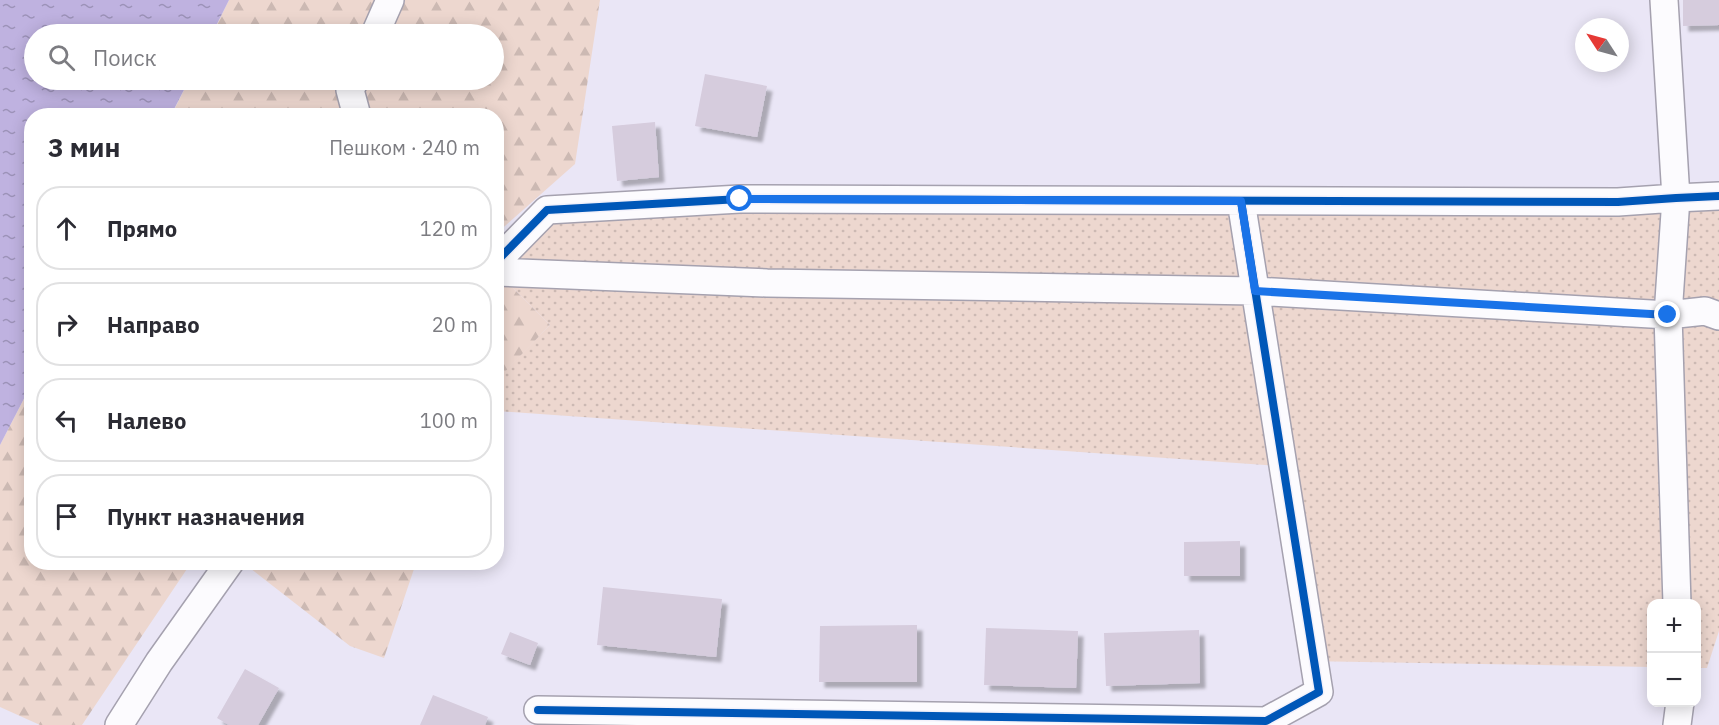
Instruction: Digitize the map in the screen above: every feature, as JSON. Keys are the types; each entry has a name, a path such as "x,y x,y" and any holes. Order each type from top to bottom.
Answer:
{"street":[{"path":"379,24 390,0"},
{"path":"1664,0 1676,198 1668,315 1677,599"},
{"path":"350,90 355,108"},
{"path":"504,254 547,210 740,199 1618,202 1719,196"},
{"path":"538,710 1266,721 1319,692 1241,201"},
{"path":"504,272 768,284 1255,291 1668,315 1705,311 1719,316"},
{"path":"119,725 159,662 224,570"},
{"path":"1677,725 1679,707"}],"green space":[{"path":"229,0 600,0 575,164 504,227 504,108 175,108 184,90 504,90 504,24 217,24"},
{"path":"1719,199 1719,631 1707,668 1701,668 1701,599 1647,599 1647,667 1304,661 1280,466 504,411 504,372 550,325 504,279 504,268 557,201"},
{"path":"504,279 550,325 504,373"},
{"path":"24,399 24,570 186,570 82,725 40,725 0,707 0,445"},
{"path":"252,570 414,570 384,658 350,646"}],"water":[{"path":"0,0 229,0 217,24 24,24 24,90 184,90 175,108 24,108 24,399 0,445"}],"building":[{"path":"1683,0 1719,0 1719,25 1683,26"},
{"path":"705,74 767,86 757,137 695,126"},
{"path":"655,122 659,177 617,181 612,126"},
{"path":"1240,541 1240,576 1184,576 1184,542"},
{"path":"603,587 722,599 716,657 597,645"},
{"path":"917,625 917,682 819,682 820,626"},
{"path":"986,628 1078,631 1076,688 984,685"},
{"path":"1199,630 1200,683 1106,686 1104,633"},
{"path":"510,632 538,643 530,665 501,654"},
{"path":"245,669 279,688 258,725 229,725 217,718"},
{"path":"433,695 488,717 485,725 420,725"}],"cycle path":[{"path":"504,254 547,210 740,199 1618,202 1719,196"},
{"path":"538,710 1266,721 1319,692 1241,201"}],"route":[{"path":"740,199 1241,201 1255,291 1668,315"}]}
